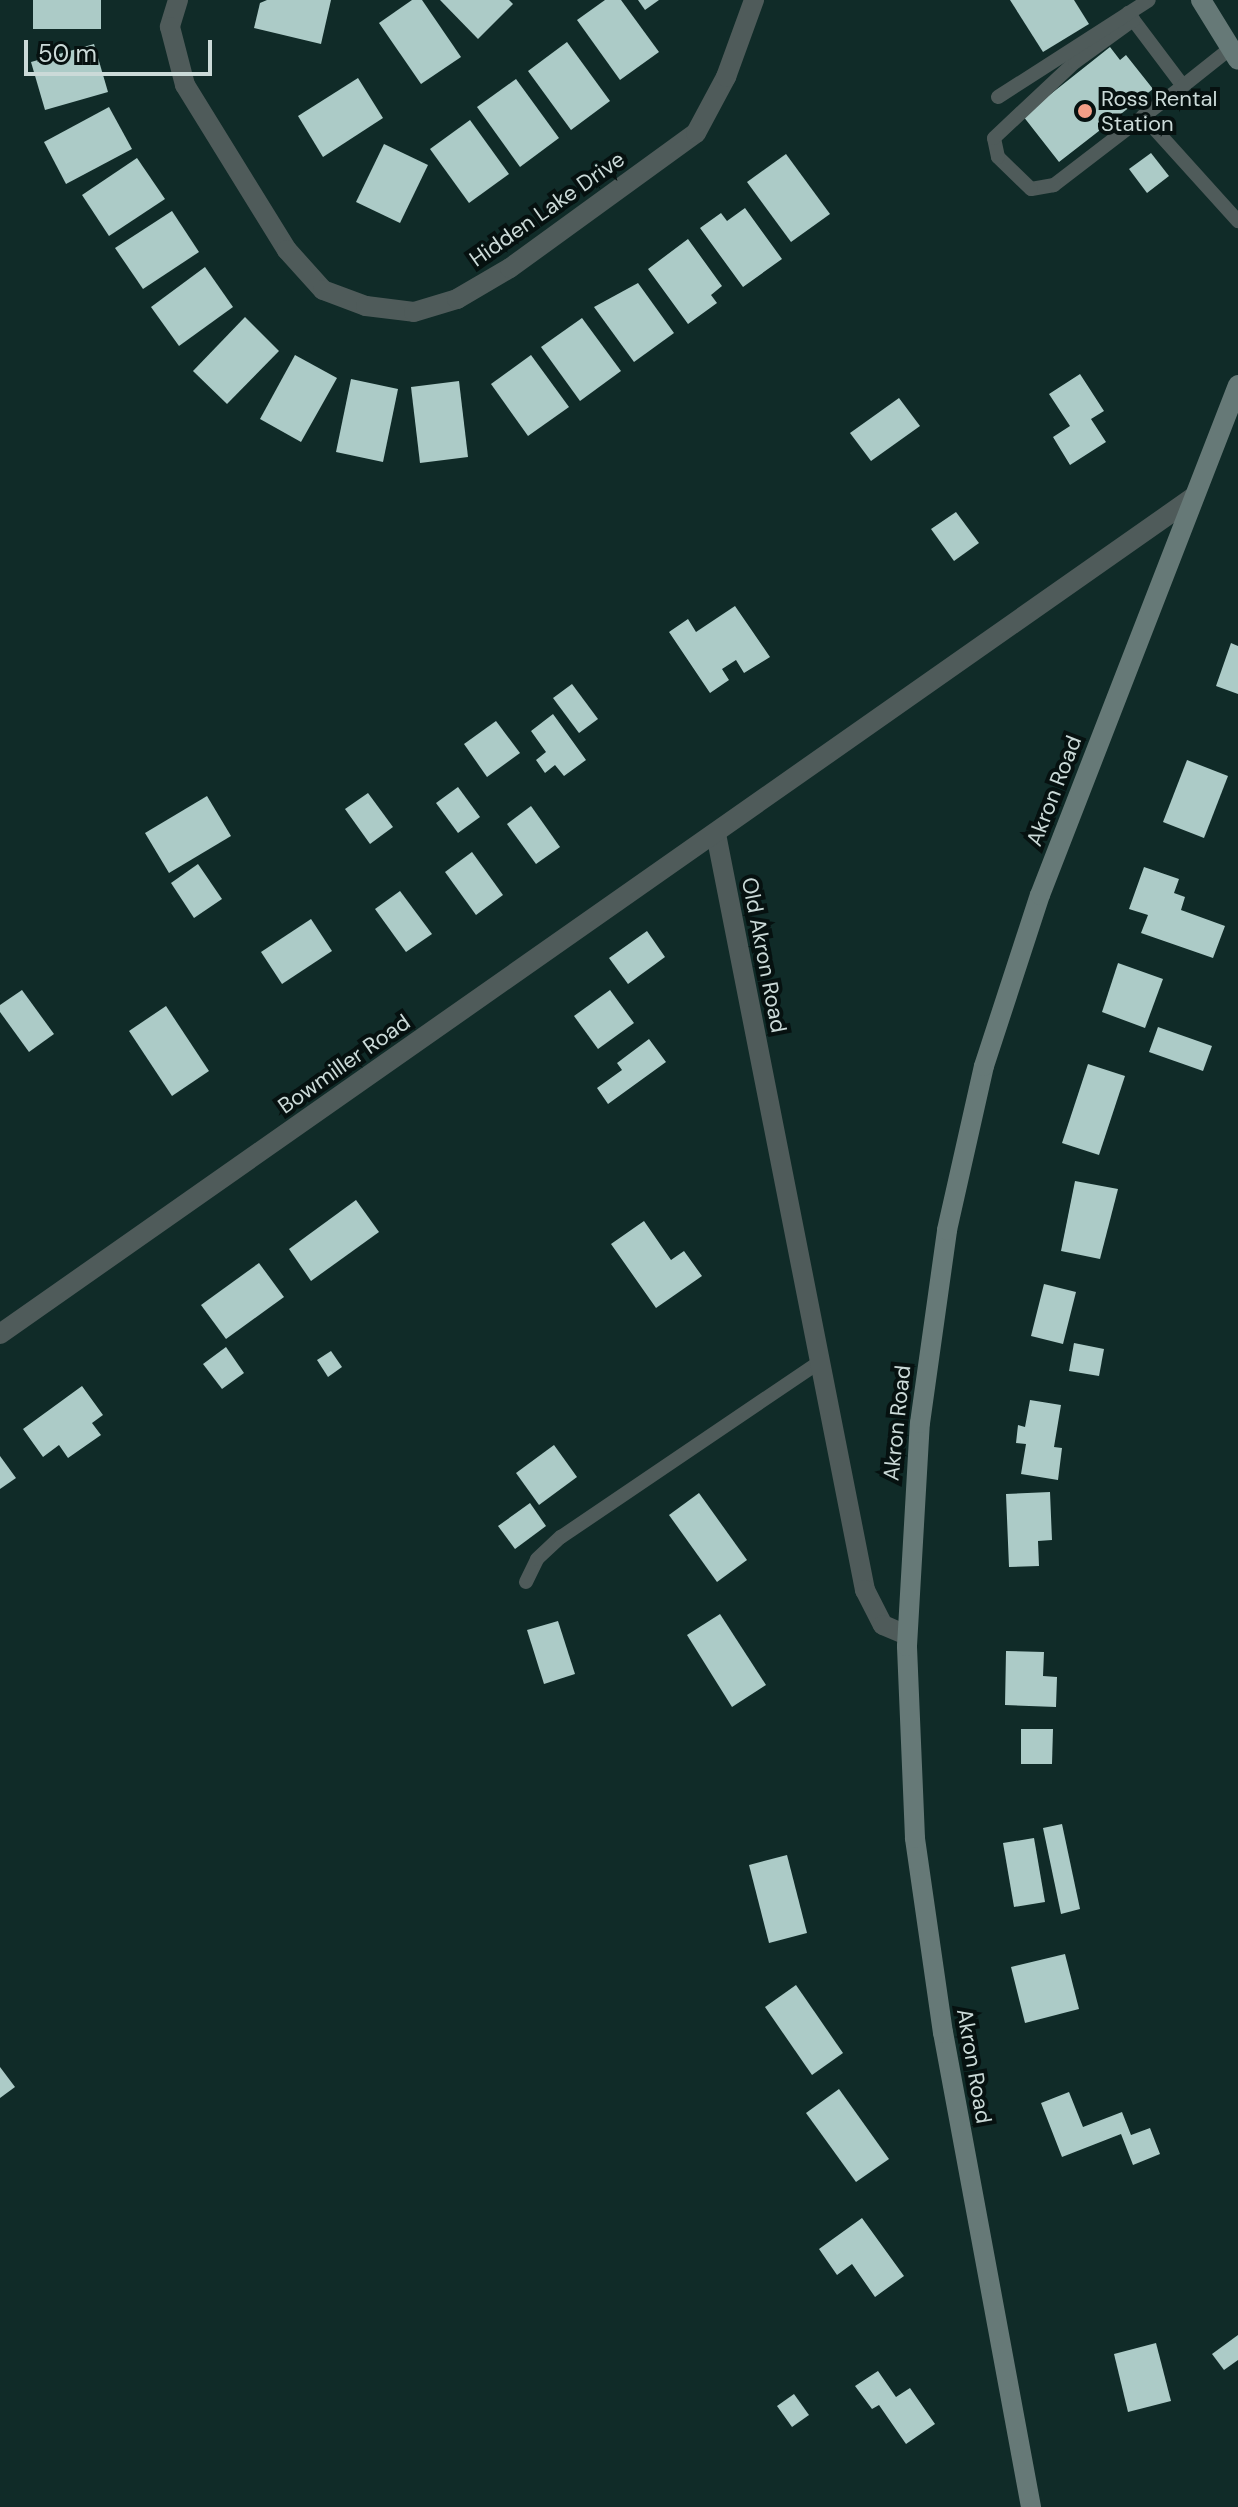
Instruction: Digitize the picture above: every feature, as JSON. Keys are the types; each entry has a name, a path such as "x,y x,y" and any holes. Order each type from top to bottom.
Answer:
{"main road":[{"path":"1201,0 1234,54"},
{"name":"Akron Road","path":"1031,2507 923,1903 911,1773 907,1635 924,1380 947,1230 984,1066 1040,895 1238,385"}],"street":[{"name":"Hidden Lake Drive","path":"178,0 170,27 185,85 287,250 323,290 366,306 414,312 457,299 510,268 696,133 726,77 754,0"},
{"path":"716,834 1192,498"},
{"name":"Bowmiller Road","path":"0,1334 716,834"},
{"name":"Old Akron Road","path":"716,834 868,1600 883,1625 907,1635"}],"lane":[{"path":"1149,0 1026,105 994,138 993,147 1016,178 1043,190 1183,86 1234,54"},
{"path":"1131,17 1183,86"},
{"path":"998,97 1131,17"},
{"path":"1143,116 1238,221"},
{"path":"526,1582 537,1559 561,1537 821,1361"}],"building":[{"path":"33,0 101,0 101,29 33,29"},
{"path":"267,0 331,0 321,44 254,28 260,3"},
{"path":"412,0 422,0 461,57 421,84 379,23"},
{"path":"440,0 509,0 513,4 478,39"},
{"path":"605,0 621,0 659,52 620,80 577,20"},
{"path":"638,0 659,0 645,10"},
{"path":"1010,0 1074,0 1089,24 1043,52"},
{"path":"567,42 610,101 571,130 528,71"},
{"path":"94,44 108,92 45,110 31,62"},
{"path":"1110,47 1120,60 1126,55 1153,89 1059,162 1023,116"},
{"path":"358,78 383,118 323,157 298,116"},
{"path":"516,79 559,138 520,167 477,107"},
{"path":"109,107 132,149 66,184 44,142"},
{"path":"470,120 509,174 469,203 430,149"},
{"path":"384,144 428,165 400,223 356,202"},
{"path":"1151,153 1169,176 1147,193 1129,169"},
{"path":"786,154 830,214 791,242 747,182"},
{"path":"137,158 165,199 109,236 82,195"},
{"path":"745,208 782,259 743,287 700,228 721,213 727,221"},
{"path":"172,211 199,252 143,289 115,248"},
{"path":"688,239 722,286 711,295 717,303 688,324 648,269"},
{"path":"205,267 233,307 179,346 151,307"},
{"path":"638,283 674,333 634,362 594,307"},
{"path":"245,317 279,351 227,404 193,371"},
{"path":"582,318 621,371 580,401 541,347"},
{"path":"295,355 337,378 301,442 260,419"},
{"path":"531,355 569,407 528,436 491,384"},
{"path":"1080,374 1104,411 1091,419 1106,442 1070,465 1053,437 1070,426 1049,394"},
{"path":"351,379 398,389 383,462 336,452"},
{"path":"459,381 468,457 420,463 411,387"},
{"path":"899,398 920,426 871,461 850,433"},
{"path":"956,512 979,543 954,561 931,529"},
{"path":"735,606 770,657 744,673 736,660 722,669 729,680 710,693 669,632 688,619 696,632"},
{"path":"1231,643 1238,646 1238,694 1216,686"},
{"path":"572,684 598,719 579,733 553,698"},
{"path":"553,714 586,760 564,776 555,765 545,773 536,760 546,752 531,731"},
{"path":"496,721 520,753 487,777 464,744"},
{"path":"1187,760 1228,776 1204,838 1163,822"},
{"path":"458,787 480,817 458,833 436,803"},
{"path":"368,793 393,827 370,844 345,809"},
{"path":"207,796 231,836 169,873 145,833"},
{"path":"531,806 560,847 536,864 507,824"},
{"path":"472,852 503,895 476,915 445,872"},
{"path":"198,864 222,899 194,918 171,883"},
{"path":"1144,867 1179,879 1174,893 1185,897 1181,910 1225,926 1213,958 1141,933 1148,915 1129,909"},
{"path":"400,891 432,934 406,952 375,909"},
{"path":"311,919 332,951 282,984 261,952"},
{"path":"647,931 665,957 628,984 609,958"},
{"path":"1118,963 1163,979 1145,1028 1102,1012"},
{"path":"22,990 54,1034 29,1052 0,1012 0,1005"},
{"path":"610,990 634,1023 598,1049 574,1016"},
{"path":"166,1006 209,1071 172,1096 129,1031"},
{"path":"1158,1027 1212,1046 1203,1071 1149,1052"},
{"path":"649,1039 666,1062 608,1104 597,1088 622,1070 617,1063"},
{"path":"1088,1064 1125,1076 1099,1155 1062,1143"},
{"path":"1075,1181 1118,1189 1100,1259 1061,1251"},
{"path":"356,1200 379,1232 311,1281 289,1249"},
{"path":"644,1221 671,1260 684,1251 702,1276 656,1308 611,1244"},
{"path":"259,1263 284,1297 226,1339 201,1305"},
{"path":"1044,1284 1076,1292 1063,1344 1031,1336"},
{"path":"1074,1343 1104,1349 1099,1376 1069,1371"},
{"path":"226,1347 244,1373 222,1389 203,1364"},
{"path":"331,1351 342,1367 328,1377 317,1360"},
{"path":"82,1386 103,1415 92,1423 101,1435 68,1458 59,1445 43,1457 23,1429"},
{"path":"1030,1400 1061,1405 1054,1447 1062,1448 1058,1480 1021,1474 1026,1444 1016,1443 1018,1425 1025,1427"},
{"path":"554,1445 577,1477 539,1505 516,1473"},
{"path":"0,1456 16,1478 0,1489"},
{"path":"1050,1492 1052,1540 1038,1541 1039,1566 1009,1567 1006,1494"},
{"path":"699,1493 747,1560 717,1582 669,1515"},
{"path":"530,1503 546,1526 515,1549 498,1526"},
{"path":"720,1614 766,1685 732,1707 687,1635"},
{"path":"558,1621 575,1674 544,1684 527,1630"},
{"path":"1006,1651 1044,1652 1043,1676 1057,1677 1056,1707 1005,1705"},
{"path":"1021,1729 1053,1729 1052,1764 1021,1764"},
{"path":"1062,1824 1080,1909 1061,1914 1043,1828"},
{"path":"1034,1838 1045,1902 1014,1907 1003,1843"},
{"path":"787,1855 807,1933 769,1943 749,1865"},
{"path":"1065,1954 1079,2009 1025,2023 1011,1967"},
{"path":"796,1985 843,2053 812,2075 765,2007"},
{"path":"0,2067 15,2087 0,2098"},
{"path":"839,2089 889,2159 856,2182 806,2113"},
{"path":"1069,2092 1083,2127 1122,2112 1131,2135 1150,2128 1160,2154 1133,2165 1121,2134 1062,2157 1041,2103"},
{"path":"862,2218 904,2276 875,2297 852,2264 837,2275 819,2249"},
{"path":"1238,2335 1238,2360 1224,2370 1212,2354"},
{"path":"1156,2343 1171,2401 1128,2412 1114,2354"},
{"path":"878,2371 896,2397 910,2388 935,2424 906,2444 879,2405 872,2409 855,2386"},
{"path":"794,2394 809,2415 792,2427 777,2406"}],"place":[{"name":"Ross Rental Station","path":"1085,111"}]}
